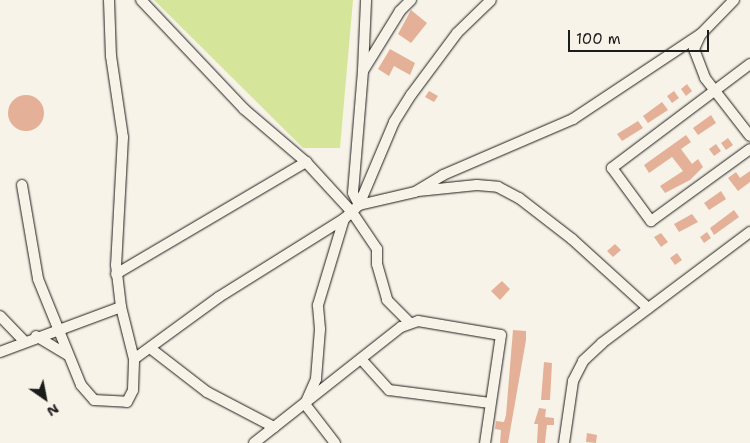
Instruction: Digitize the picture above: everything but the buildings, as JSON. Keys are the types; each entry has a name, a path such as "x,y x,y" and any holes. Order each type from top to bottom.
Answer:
{"street":[{"path":"22,185 38,280 81,385 90,398 123,404 133,396 134,359 120,307 116,274 116,230 123,136 111,56 109,0"},
{"path":"141,0 244,109 356,208"},
{"path":"366,0 363,71 353,192 356,208 377,249 377,264 387,300 409,322"},
{"path":"363,71 400,11 411,0"},
{"path":"134,359 219,297 344,219 356,208 394,122 407,101 457,33 491,0"},
{"path":"415,192 451,171 573,118 701,34 734,0"},
{"path":"701,34 694,49 696,59 715,90 750,136"},
{"path":"750,64 612,168 651,221 750,149"},
{"path":"116,274 306,162"},
{"path":"356,208 415,192 477,185 498,187 519,198 572,239 648,308"},
{"path":"306,404 316,379 320,330 318,305 344,219"},
{"path":"564,443 576,370 602,343 750,232"},
{"path":"0,352 57,328 120,307"},
{"path":"0,316 24,341"},
{"path":"254,443 409,322 431,322 501,335 485,443"},
{"path":"36,336 68,354"},
{"path":"150,348 207,392 274,427"},
{"path":"361,359 389,390 490,403"},
{"path":"306,404 335,443"}],"green space":[{"path":"154,0 353,0 340,148 303,148"}]}
